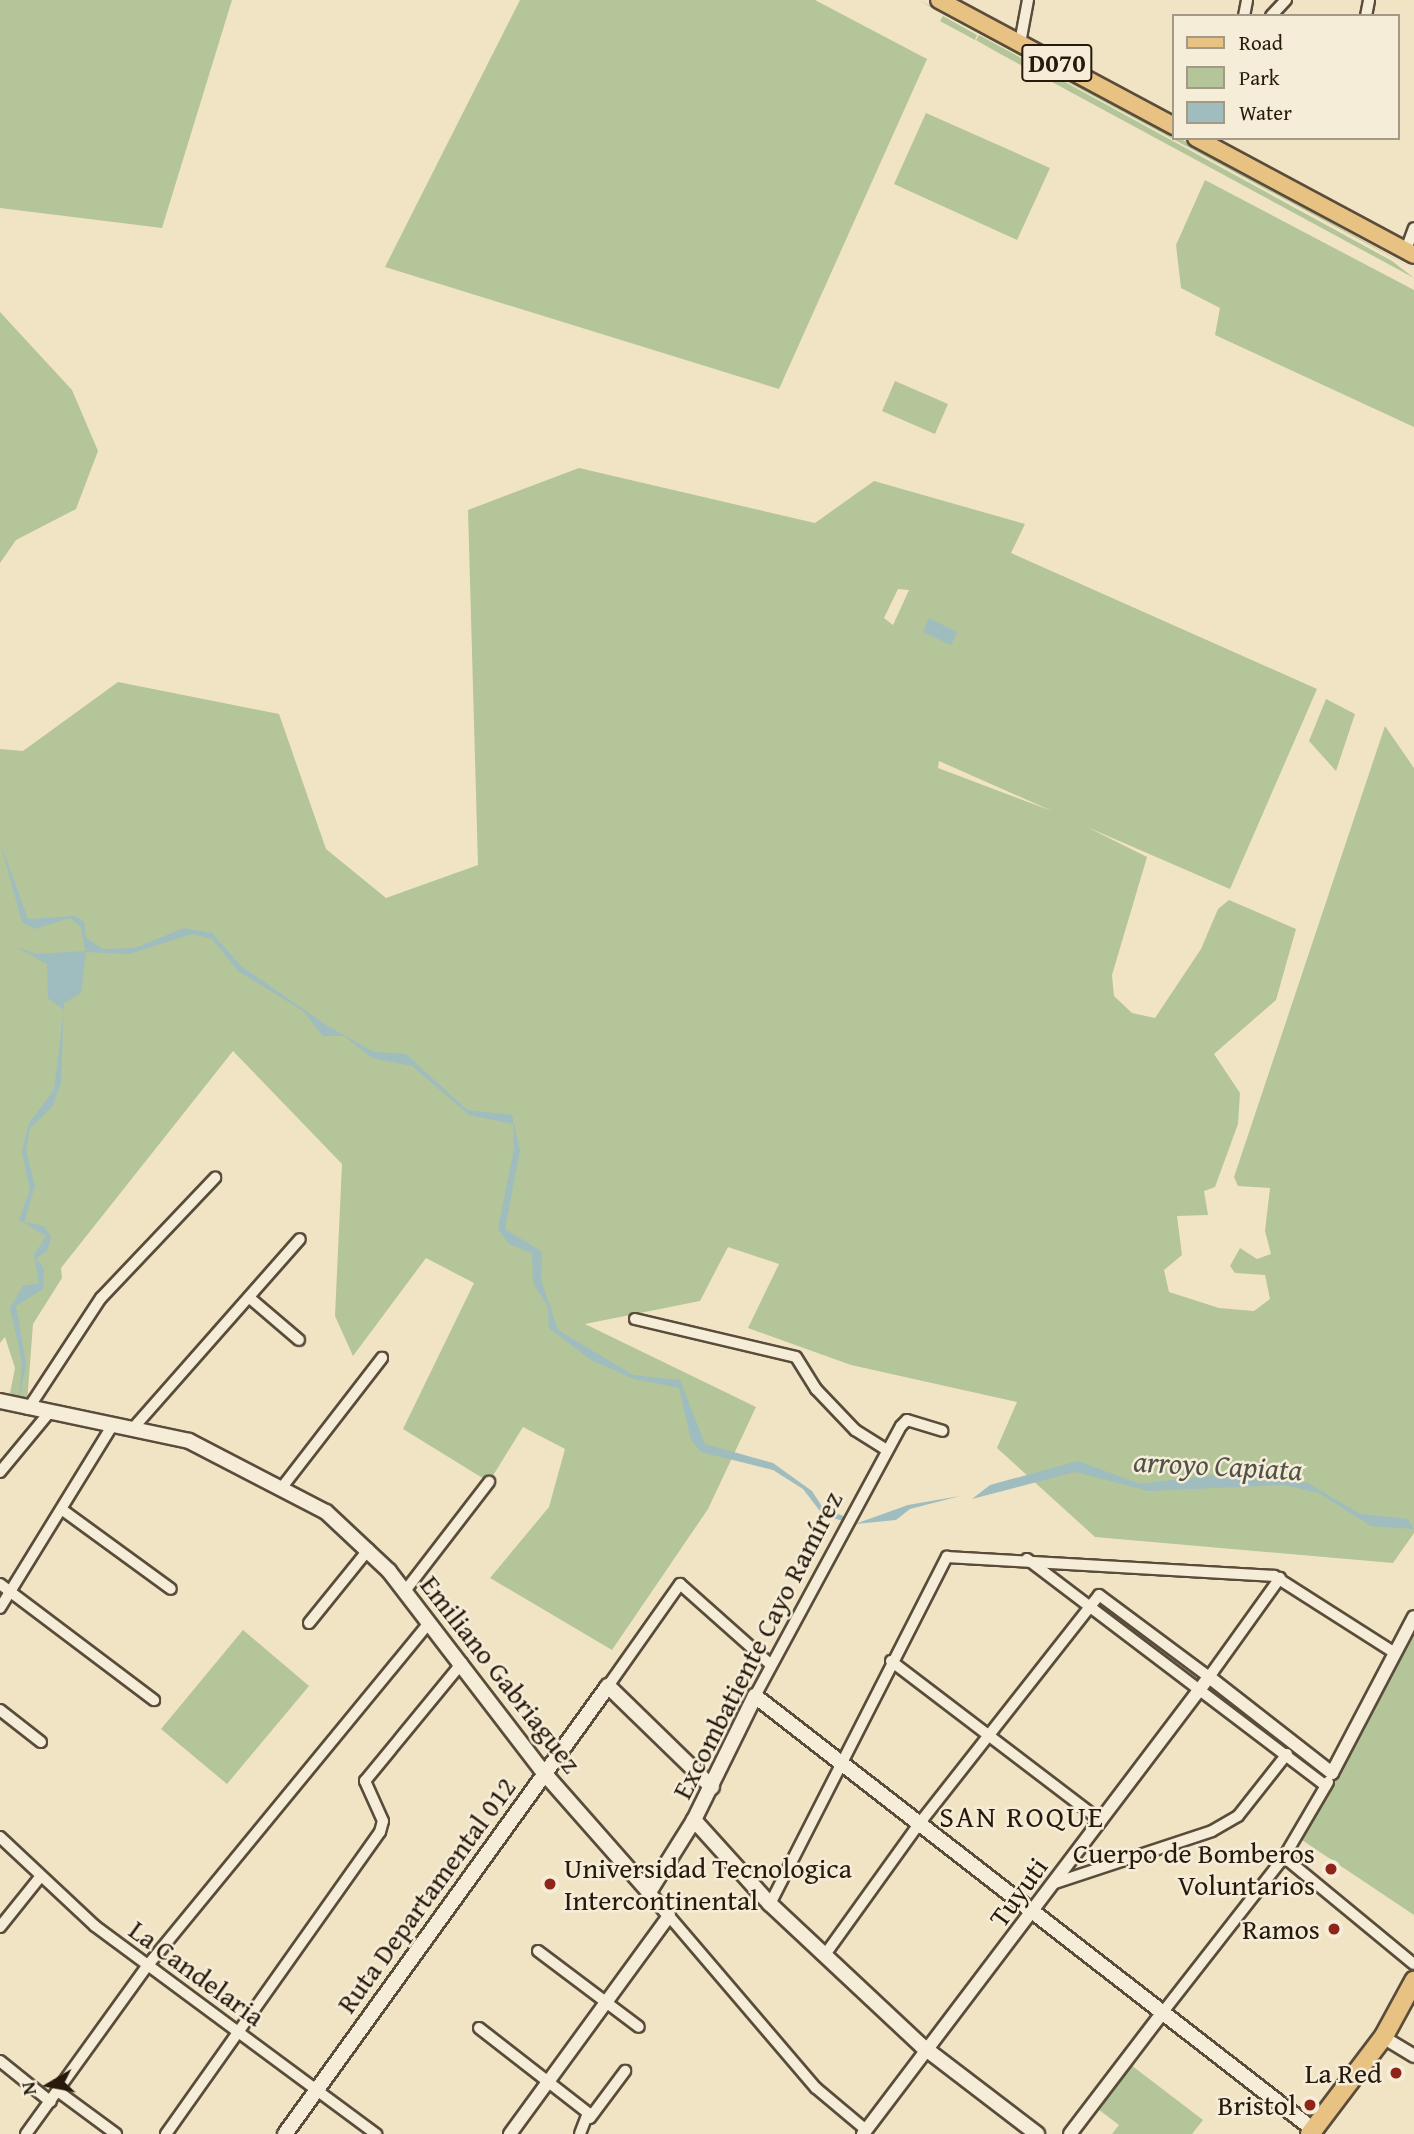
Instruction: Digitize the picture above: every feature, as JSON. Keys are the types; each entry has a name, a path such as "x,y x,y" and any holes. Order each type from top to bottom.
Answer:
{"highway":[{"path":"1317,2133 1384,2036 1414,1980"},
{"path":"1317,2133 1391,2042 1414,2004"}],"main road":[{"name":"D070","path":"939,0 1172,125"},
{"path":"1202,140 1410,252"},
{"name":"Emiliano Gabriaguez","path":"0,1401 48,1415 135,1426 190,1441 283,1486 369,1549 430,1622 545,1774 649,1892"},
{"path":"608,1686 712,1787"},
{"name":"Ruta Departamental 012","path":"285,2134 608,1686"},
{"path":"755,1696 1317,2133"},
{"name":"Excombatiente Cayo Ramírez","path":"649,1892 712,1787 755,1696"},
{"path":"694,1820 770,1904 824,1956 929,2052 1037,2134"}],"street":[{"path":"1020,43 1028,0"},
{"path":"1273,14 1286,0"},
{"path":"1410,252 1414,228"},
{"path":"28,1409 101,1298 215,1178"},
{"path":"135,1426 251,1299 300,1239"},
{"path":"251,1299 299,1340"},
{"path":"635,1319 796,1357 855,1430 887,1450"},
{"path":"283,1486 382,1358"},
{"path":"0,1472 48,1415"},
{"name":"Excombatiente Cayo Ramírez","path":"755,1696 851,1515 907,1420 942,1431"},
{"path":"0,1608 12,1594 64,1511 113,1424"},
{"path":"405,1591 488,1482"},
{"path":"64,1511 170,1589"},
{"path":"309,1623 369,1549"},
{"path":"770,1904 891,1661 947,1556 1027,1559 1280,1578 1395,1653"},
{"path":"1027,1559 1326,1786"},
{"path":"1209,1678 1280,1578"},
{"path":"0,1584 154,1700"},
{"path":"608,1686 680,1584 770,1664"},
{"path":"824,1956 919,1824 1099,1595 1332,1773"},
{"path":"1070,2134 1284,1857 1326,1786 1414,1617"},
{"path":"26,2134 59,2092 148,1965 430,1622"},
{"path":"891,1661 989,1733 1101,1821"},
{"path":"166,2134 241,2034 383,1827 365,1781 462,1663"},
{"name":"Tuyuti","path":"864,2132 929,2052 1209,1678"},
{"path":"0,1710 40,1742"},
{"path":"1055,1883 1212,1831 1238,1816 1287,1754"},
{"name":"La Candelaria","path":"0,1838 40,1877 148,1965 376,2134"},
{"path":"1284,1857 1414,1964"},
{"path":"0,1927 40,1877"},
{"name":"Emiliano Gabriaguez","path":"649,1892 816,2088 864,2132"},
{"path":"510,2134 603,1999 669,1916"},
{"path":"538,1951 639,2027"},
{"path":"479,2028 590,2118"},
{"path":"1391,2042 1414,2056"},
{"path":"0,2061 51,2102"},
{"path":"580,2134 625,2071"},
{"path":"59,2092 116,2134"}],"green space":[{"path":"0,0 232,0 162,228 0,208"},
{"path":"520,0 815,0 927,59 779,389 385,267"},
{"path":"918,0 1018,48 1172,134 1172,138"},
{"path":"943,16 977,35 975,40 940,21"},
{"path":"979,35 1392,261 1414,278 995,51 976,40"},
{"path":"926,113 1050,168 1017,240 894,184"},
{"path":"1175,140 1183,140 1414,269"},
{"path":"1205,180 1414,290 1414,427 1215,335 1220,308 1181,288 1176,245"},
{"path":"0,312 72,390 98,451 76,509 16,540 0,563"},
{"path":"895,381 948,404 935,434 882,411"},
{"path":"579,468 815,523 874,481 1025,524 1011,553 1317,689 1230,889 1087,827 1147,857 1112,975 1114,996 1132,1013 1155,1018 1201,949 1218,909 1229,900 1296,929 1276,1000 1214,1054 1240,1093 1238,1124 1215,1187 1204,1191 1208,1215 1177,1216 1182,1255 1164,1270 1169,1292 1219,1308 1254,1311 1270,1299 1265,1275 1235,1273 1230,1266 1240,1248 1257,1259 1271,1254 1265,1231 1270,1188 1238,1186 1234,1177 1385,726 1414,768 1414,1533 1393,1563 1095,1537 997,1448 1017,1402 851,1365 748,1328 779,1264 728,1247 700,1301 585,1324 756,1407 708,1509 612,1650 490,1578 549,1507 565,1449 523,1427 489,1482 403,1429 474,1283 426,1258 353,1356 335,1316 342,1164 233,1051 61,1268 62,1278 33,1324 27,1403 9,1398 15,1368 5,1337 0,1343 0,749 23,751 118,682 279,714 326,849 386,898 478,865 468,510","holes":["898,589 909,590 893,625 884,618","939,761 1052,811 938,768"]},
{"path":"1326,699 1355,714 1336,771 1309,741"},
{"path":"1414,1625 1414,1915 1299,1838"},
{"path":"243,1630 309,1686 227,1784 161,1729"},
{"path":"1131,2065 1203,2120 1192,2134 1112,2134 1119,2125 1098,2109"}],"water":[{"path":"929,618 957,632 951,645 923,632"},
{"path":"0,842 28,919 75,916 84,922 86,938 103,949 135,948 184,928 212,933 241,966 329,1027 374,1052 406,1054 467,1110 512,1115 520,1150 505,1229 542,1252 541,1280 558,1330 633,1375 680,1380 705,1444 773,1463 812,1491 823,1508 846,1517 843,1521 823,1515 803,1489 773,1470 701,1452 691,1440 679,1388 634,1379 591,1360 549,1328 548,1307 533,1283 532,1253 509,1244 498,1229 514,1149 513,1124 469,1115 412,1066 372,1058 344,1036 323,1036 303,1011 238,971 212,939 192,934 129,954 86,952 81,993 64,1003 64,1010 48,998 47,964 16,947 37,954 85,951 81,927 70,918 35,929 22,922"},
{"path":"64,1013 61,1083 52,1107 30,1128 26,1151 35,1186 24,1222 44,1226 51,1237 47,1251 36,1258 44,1269 43,1289 16,1306 26,1364 19,1400 22,1362 10,1308 23,1286 39,1283 34,1255 46,1236 19,1220 30,1190 22,1152 29,1123 54,1090"},
{"path":"1078,1461 1140,1484 1229,1473 1308,1483 1360,1514 1408,1519 1414,1529 1371,1526 1319,1493 1284,1485 1149,1491 1075,1472 972,1499 990,1485"},
{"path":"960,1496 910,1509 896,1520 855,1524 908,1505"}],"place":[{"name":"Cuerpo de Bomberos Voluntarios","path":"1331,1869"},
{"name":"Universidad Tecnologica Intercontinental","path":"550,1884"},
{"name":"Ramos","path":"1334,1929"},
{"name":"La Red","path":"1396,2073"},
{"name":"Bristol","path":"1310,2105"}],"district":[{"name":"SAN ROQUE","path":"1022,1816"}],"water label":[{"name":"arroyo Capiata","path":"1218,1465"}]}
